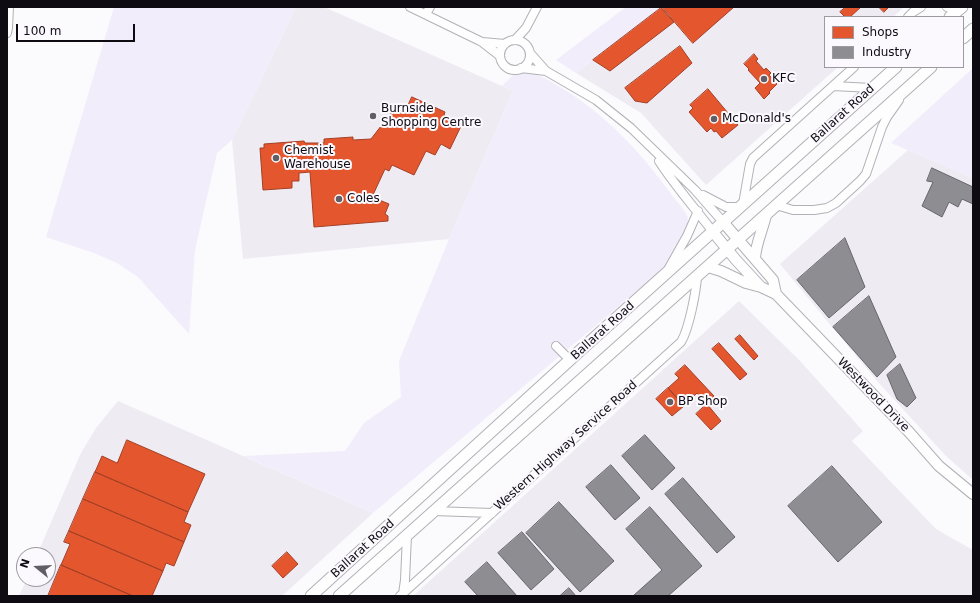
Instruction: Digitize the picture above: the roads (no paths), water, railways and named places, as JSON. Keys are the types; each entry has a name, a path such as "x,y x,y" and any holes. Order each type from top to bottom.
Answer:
{"highway":[{"path":"964,37 973,29"},
{"name":"Ballarat Road","path":"311,596 872,88 884,73 894,68"},
{"name":"Ballarat Road","path":"339,596 930,68"}],"main road":[{"path":"755,258 756,247 761,236 766,215"},
{"name":"Westwood Drive","path":"723,222 773,280 776,294"},
{"name":"Westwood Drive","path":"713,232 761,287 776,294 909,432 939,466 973,494"},
{"path":"708,267 728,274 746,283 761,287"}],"street":[{"path":"7,32 9,7"},
{"path":"410,7 428,11 482,42 500,56 506,66 516,69 521,68 527,63 530,54 525,43 526,28"},
{"path":"482,42 505,44 515,40 526,28 537,7"},
{"path":"909,16 921,7"},
{"path":"515,40 525,43"},
{"path":"500,56 505,44"},
{"name":"Westwood Drive","path":"530,54 546,71 596,100 631,128 695,190 723,222"},
{"name":"Westwood Drive","path":"521,68 546,71"},
{"path":"695,190 726,207 741,206 750,164 753,158 853,68"},
{"path":"833,86 872,88"},
{"name":"Ballarat Road","path":"776,205 793,210 814,210 827,208 836,203 866,174 885,120 907,88"},
{"name":"Westwood Drive","path":"652,150 670,177 713,232"},
{"path":"665,274 687,236 698,211"},
{"name":"Western Highway Service Road","path":"401,595 681,342 686,329 697,286 697,277"},
{"path":"556,346 570,360"},
{"path":"433,511 492,513"},
{"path":"401,595 405,580 407,535"}],"place":[{"name":"KFC","path":"764,79"},
{"name":"Burnside Shopping Centre","path":"373,116"},
{"name":"McDonald's","path":"714,119"},
{"name":"Chemist Warehouse","path":"276,158"},
{"name":"Coles","path":"339,199"},
{"name":"BP Shop","path":"670,402"}]}
